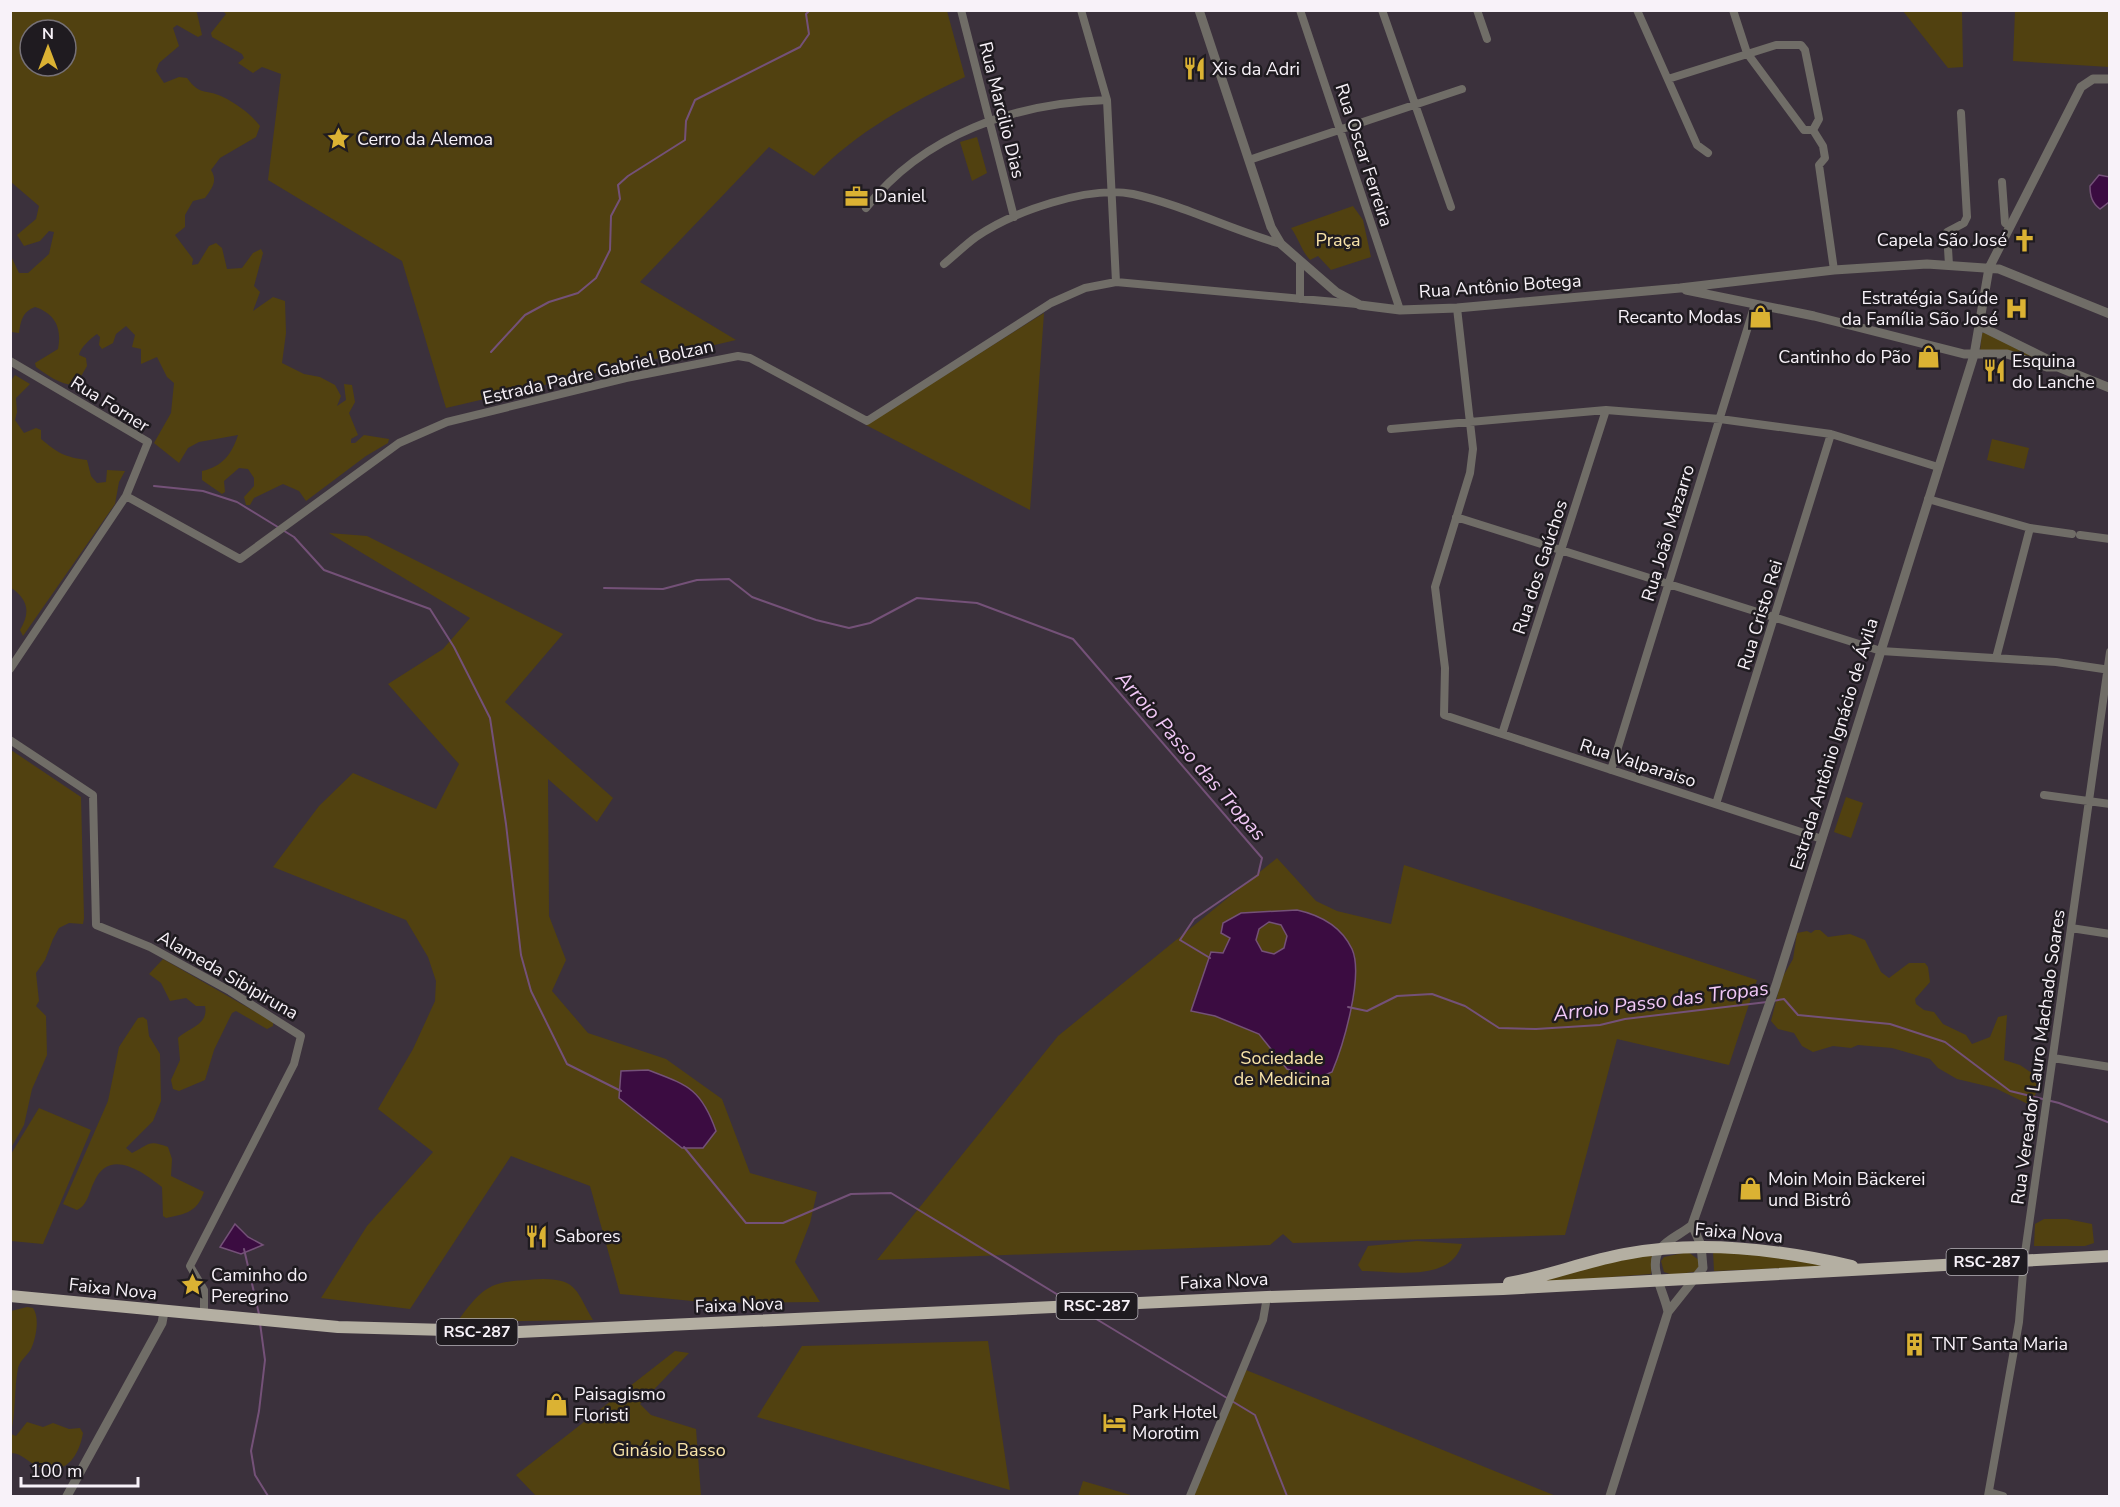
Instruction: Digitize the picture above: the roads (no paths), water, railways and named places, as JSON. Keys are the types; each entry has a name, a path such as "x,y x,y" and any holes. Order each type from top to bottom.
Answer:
{"highway":[{"name":"Faixa Nova","path":"1470,1289 1525,1280 1594,1261 1661,1248 1701,1245 1751,1249 1865,1269"},
{"name":"Faixa Nova","path":"10,1296 338,1327 519,1332 1658,1281 2109,1256"}],"street":[{"name":"Rua Marcilio Dias","path":"961,10 1014,217"},
{"path":"1081,10 1107,100 1116,282"},
{"name":"Rua Antônio Botega","path":"1199,10 1271,227 1281,244 1300,263 1336,292 1360,305 1400,310 1457,308 1680,288 1834,270 1949,265 1989,268 2109,314"},
{"name":"Rua Oscar Ferreira","path":"1300,10 1400,310"},
{"path":"1382,10 1451,207"},
{"path":"1477,10 1487,39"},
{"path":"1637,10 1697,145 1708,153"},
{"path":"1733,10 1748,53 1804,130 1813,130"},
{"path":"1668,79 1776,45 1802,45 1805,50 1819,119 1813,130"},
{"name":"Estrada Antônio Ignácio de Ávila","path":"1692,1225 1776,986 1974,355 1989,268 2080,87 2093,79 2109,79"},
{"path":"1249,160 1462,89"},
{"path":"866,208 894,175 922,154 974,126 1043,107 1107,100"},
{"path":"1949,265 1947,232 1964,223 1967,218 1961,113"},
{"path":"1813,130 1823,146 1824,158 1819,165 1834,270"},
{"path":"2002,182 2005,223 2010,226"},
{"path":"944,264 977,236 1014,217 1054,202 1112,192 1151,199 1281,244"},
{"path":"1300,263 1300,299"},
{"name":"Estrada Padre Gabriel Bolzan","path":"126,496 240,559 399,442 447,422 626,378 738,356 750,358 867,421 1051,303 1085,288 1116,282 1360,305"},
{"path":"1680,288 1814,316 1974,355 2002,353 2047,367 2058,367"},
{"name":"Rua João Mazarro","path":"1611,770 1755,304"},
{"path":"1457,308 1473,448 1470,473 1456,517 1881,651 2056,662 2108,670"},
{"path":"1980,326 2049,360 2058,367 2109,388"},
{"name":"Rua Forner","path":"10,361 148,442 126,496"},
{"path":"1390,429 1606,410 1720,419 1831,434 1938,467"},
{"name":"Rua dos Gaúchos","path":"1502,734 1606,410"},
{"name":"Rua Cristo Rei","path":"1716,804 1776,618 1831,434"},
{"path":"10,669 126,496"},
{"path":"1928,499 2030,528 2109,539"},
{"name":"Rua Valparaiso","path":"1456,517 1435,587 1445,668 1444,715 1822,839"},
{"path":"1996,658 2030,528"},
{"name":"Rua Vereador Lauro Machado Soares","path":"1988,1494 2019,1322 2024,1260 2109,652"},
{"name":"Alameda Sibipiruna","path":"10,740 93,795 96,925 150,946 230,991 301,1036 294,1064 190,1266 204,1290 204,1316"},
{"path":"2044,795 2109,804"},
{"path":"2071,928 2109,934"},
{"path":"2053,1058 2109,1066"},
{"path":"1610,1497 1668,1312 1697,1279 1703,1268 1701,1245 1692,1225 1661,1248 1655,1266 1658,1281 1665,1294 1668,1312"},
{"path":"1190,1497 1263,1320 1267,1297"},
{"path":"68,1497 162,1323 164,1312"},
{"path":"1988,1494 2003,1497"}],"waterway":[{"path":"491,352 525,315 549,302 578,293 596,278 610,250 611,216 620,199 618,185 628,176 685,140 686,121 695,100 800,47 809,34 806,14 810,10"},
{"path":"154,486 203,491 237,502 294,537 324,570 430,609 454,647 490,718 506,824 521,955 531,991 567,1064 621,1091"},
{"name":"Arroio Passo das Tropas","path":"604,588 663,589 697,580 729,579 752,597 816,620 849,628 870,623 917,598 977,603 1073,639 1262,858 1258,875 1194,919 1180,940 1210,958"},
{"name":"Arroio Passo das Tropas","path":"1348,1007 1367,1011 1397,996 1432,994 1465,1006 1499,1028 1536,1029 1600,1025 1625,1019 1767,1002"},
{"name":"Arroio Passo das Tropas","path":"1773,1001 1784,999 1798,1015 1890,1024 1945,1042 2010,1091 2059,1103 2110,1123"},
{"path":"684,1147 746,1223 783,1223 851,1194 891,1193 1068,1301"},
{"path":"244,1249 259,1314"},
{"path":"1083,1311 1255,1415 1287,1496"},
{"path":"260,1323 265,1360 259,1411 251,1451 255,1475 268,1496"}],"place":[{"name":"Xis da Adri","path":"1194,69"},
{"name":"Cerro da Alemoa","path":"339,139"},
{"name":"Daniel","path":"856,196"},
{"name":"Capela São José","path":"2025,240"},
{"name":"Estratégia Saúde da Família São José","path":"2016,308"},
{"name":"Recanto Modas","path":"1760,317"},
{"name":"Cantinho do Pão","path":"1929,357"},
{"name":"Esquina do Lanche","path":"1994,371"},
{"name":"Moin Moin Bäckerei und Bistrô","path":"1750,1189"},
{"name":"Sabores","path":"537,1236"},
{"name":"Caminho do Peregrino","path":"193,1285"},
{"name":"TNT Santa Maria","path":"1914,1344"},
{"name":"Paisagismo Floristi","path":"556,1404"},
{"name":"Park Hotel Morotim","path":"1114,1422"}],"park label":[{"name":"Praça","path":"1338,240"},
{"name":"Sociedade de Medicina","path":"1282,1068"},
{"name":"Ginásio Basso","path":"669,1450"}]}
